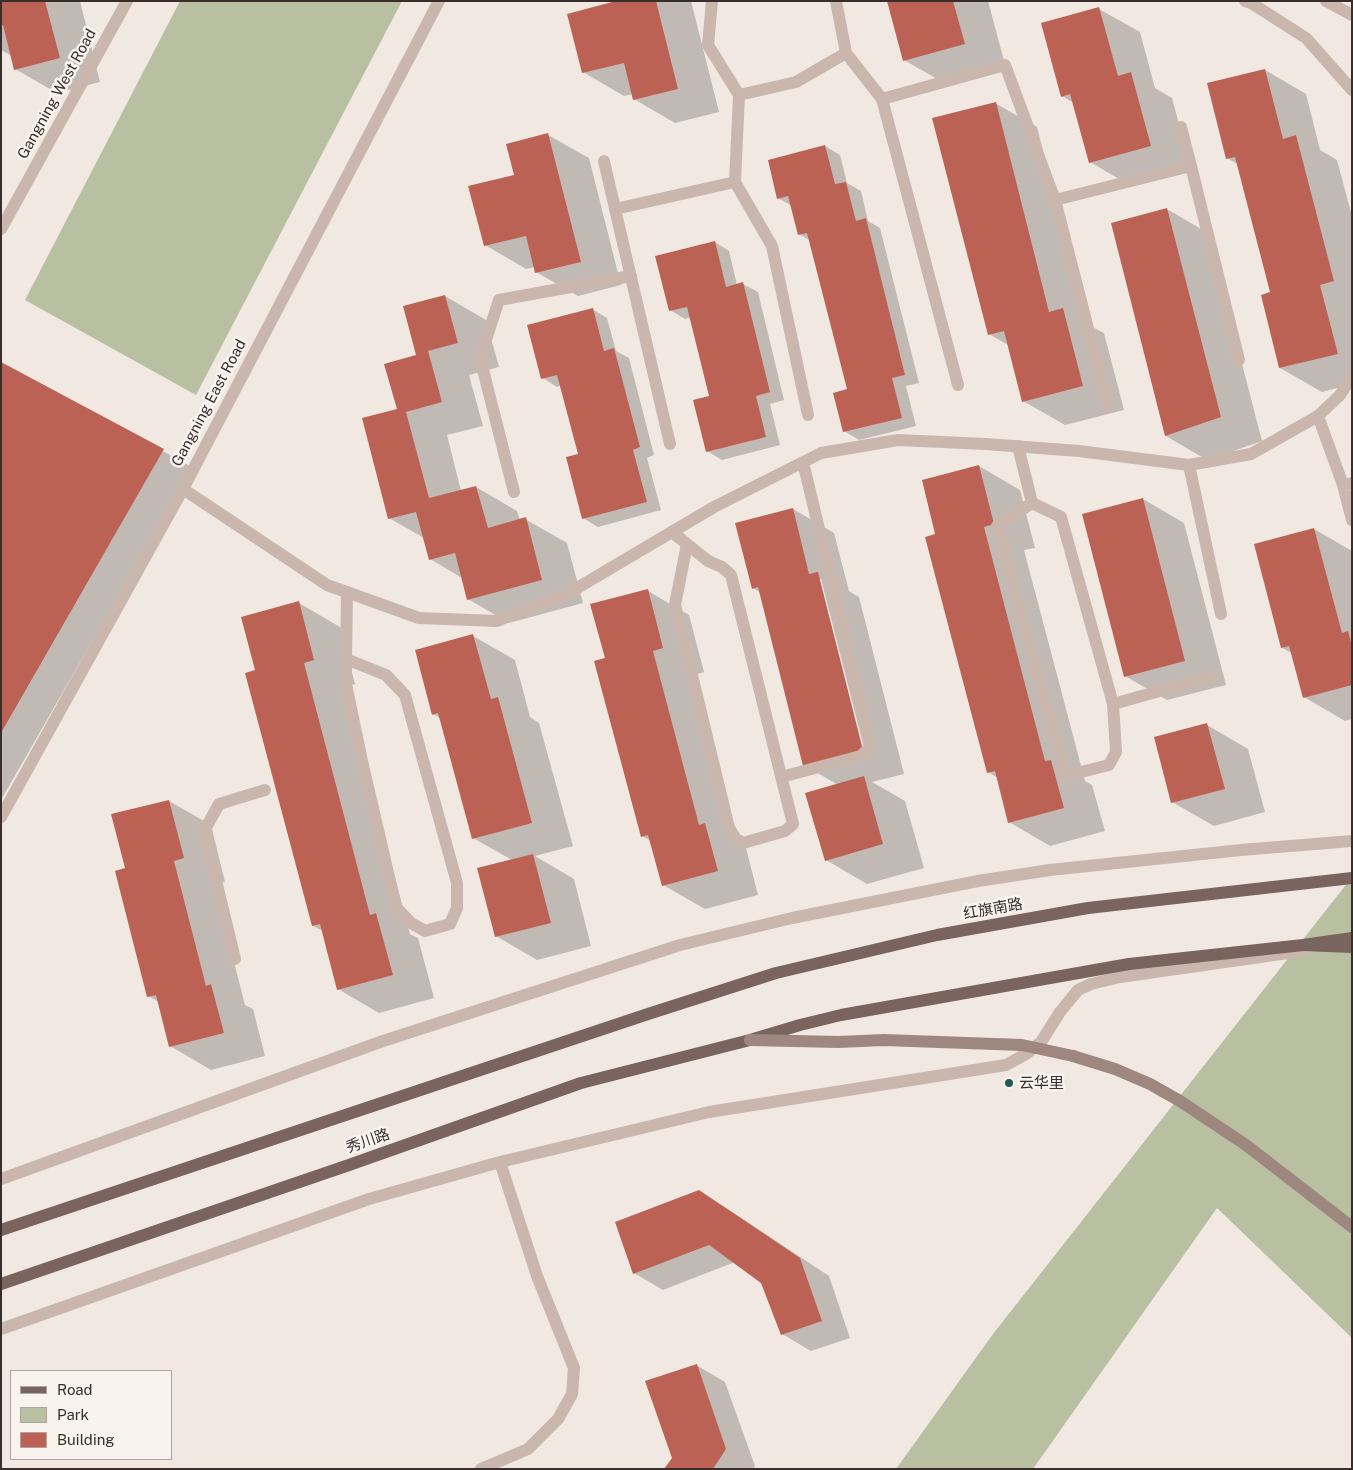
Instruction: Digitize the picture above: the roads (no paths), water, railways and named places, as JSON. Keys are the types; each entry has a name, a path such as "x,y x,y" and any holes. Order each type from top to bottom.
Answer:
{"main road":[{"name":"红旗南路","path":"648,1014 776,973 937,935 1088,908 1352,878"},
{"path":"750,1040 841,1015 1129,964 1303,946 1352,938"},
{"path":"1303,946 1352,946"},
{"name":"秀川路","path":"1,1230 648,1014"},
{"name":"秀川路","path":"1,1284 581,1083 750,1040"},
{"path":"750,1040 838,1042 884,1040 1022,1045 1073,1056 1115,1069 1150,1084 1180,1101 1277,1168 1352,1227"}],"street":[{"name":"Gangning West Road","path":"1,229 127,1"},
{"name":"Gangning East Road","path":"1,817 183,489 439,1"},
{"path":"712,1 708,46 740,95 735,182 772,246 808,415"},
{"path":"836,1 846,53 882,99 958,385"},
{"path":"1245,1 1306,38 1352,90"},
{"path":"1326,1 1352,15"},
{"path":"740,95 796,82 846,53"},
{"path":"882,99 1005,65 1055,200 1108,406"},
{"path":"1181,127 1239,360"},
{"path":"604,161 670,444"},
{"path":"1055,200 1191,166"},
{"path":"615,209 735,182"},
{"path":"514,492 480,358 499,300 631,276"},
{"path":"183,489 327,585 419,618 497,621 567,594 714,507 821,453 898,440 1079,451 1189,464 1251,454 1318,416 1340,395 1352,376"},
{"path":"1318,416 1347,484 1352,520"},
{"path":"1018,446 1032,503 1061,518 1113,704 1116,752 1109,765 1065,776 997,526 1032,503"},
{"path":"781,777 861,756 871,746 804,462"},
{"path":"1189,464 1221,614"},
{"path":"672,532 687,544 708,561 722,567 731,575 793,824 785,832 743,843 736,839 729,828 675,605 687,544"},
{"path":"346,659 386,674 405,695 457,883 457,908 450,924 425,931 411,923 396,907 346,684 346,659 347,592"},
{"path":"1113,704 1210,677"},
{"path":"235,960 204,832 219,804 265,790"},
{"path":"1,1178 384,1041 689,943 792,918 968,883 1050,870 1352,840"},
{"path":"1,1329 369,1199 500,1162 709,1112 1006,1065 1026,1054 1041,1042 1060,1012 1078,990 1091,984 1120,976 1352,946"},
{"path":"481,1469 528,1449 558,1419 572,1394 574,1368 537,1276 500,1162"}],"place":[{"name":"云华里","path":"1009,1083"}]}
